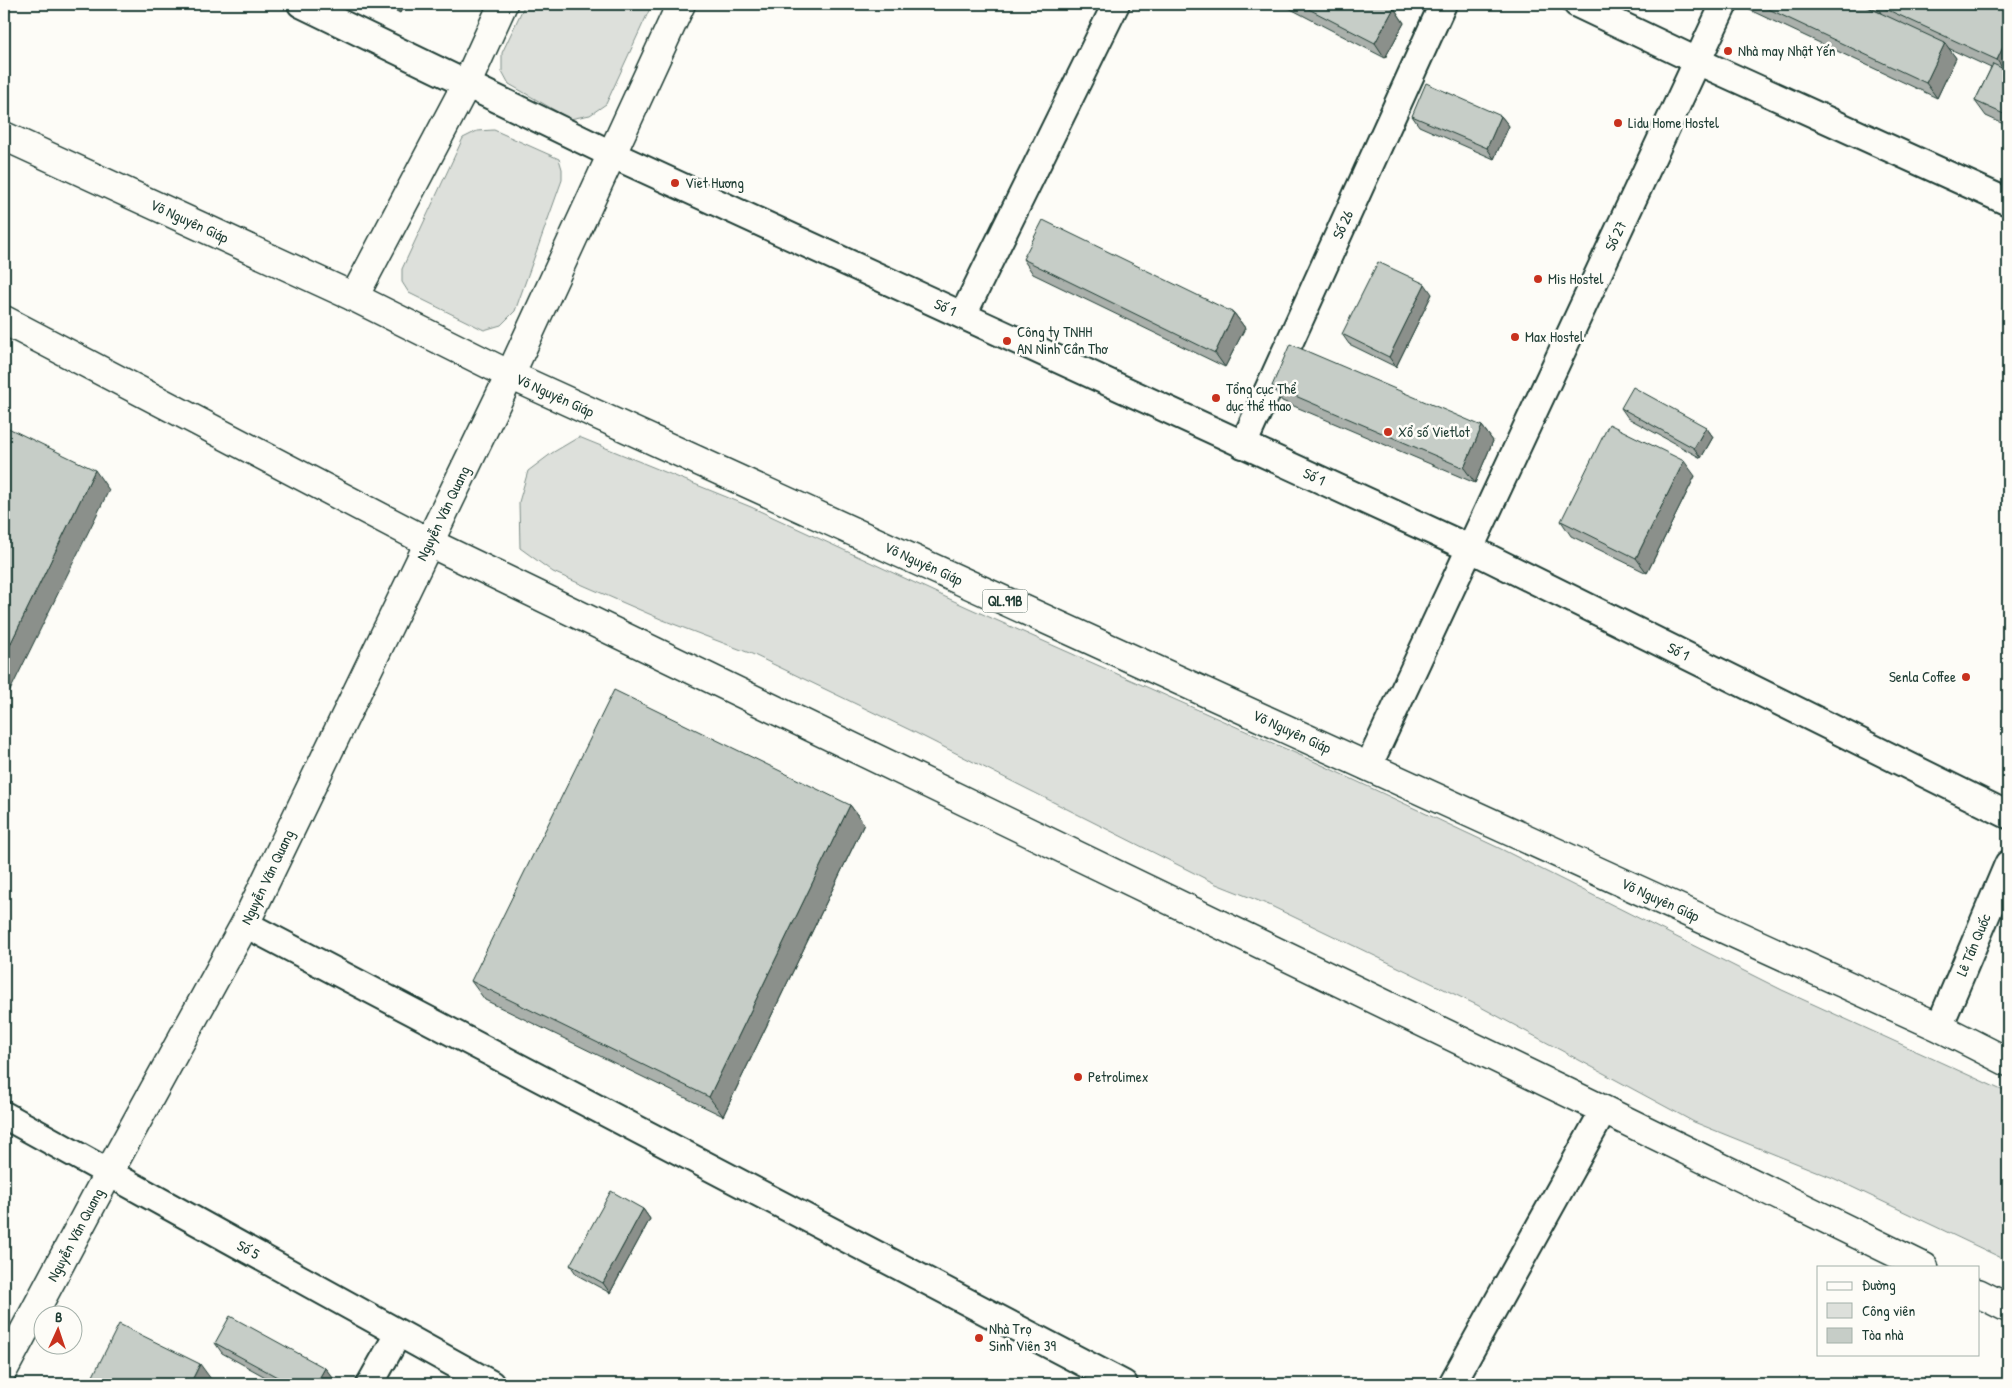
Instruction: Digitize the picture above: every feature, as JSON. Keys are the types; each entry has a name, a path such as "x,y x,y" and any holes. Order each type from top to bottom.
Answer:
{"main road":[{"path":"354,297 467,83 504,4"},
{"name":"Nguyễn Văn Quang","path":"4,1369 245,924 510,375 681,4"},
{"name":"Võ Nguyên Giáp","path":"4,136 354,297 510,375 1939,1028 2008,1062"},
{"path":"4,320 430,543 1604,1110 1922,1266"},
{"path":"1980,1294 2008,1308"}],"street":[{"name":"Số 1","path":"301,4 611,154 1470,548 2008,815"},
{"path":"963,315 1116,4"},
{"name":"Số 26","path":"1243,444 1443,4"},
{"path":"1577,4 1697,61 2008,202"},
{"name":"Số 27","path":"1368,767 1724,4"},
{"name":"Lê Tấn Quốc","path":"1939,1028 2008,864"},
{"path":"245,924 1124,1384"},
{"path":"1452,1384 1604,1110"},
{"name":"Số 5","path":"4,1115 398,1334 492,1384"},
{"path":"370,1384 398,1334"}],"green space":[{"path":"525,4 652,4 606,104 590,115 570,119 509,84 502,71 502,53"},
{"path":"494,130 559,159 562,169 562,180 515,311 501,325 484,330 409,293 402,282 402,269 463,138 477,131"},
{"path":"579,437 751,507 969,608 1322,765 1499,848 1782,990 2008,1093 2008,1261 1833,1178 1694,1122 1477,1005 1269,905 1216,884 910,730 752,654 663,620 553,572 520,548 519,502 528,471 552,453"}],"building":[{"path":"1299,4 1385,4 1394,8 1375,43"},
{"path":"1758,4 1861,4 1945,43 1926,83"},
{"path":"1875,4 2002,4 2008,7 2008,36 1997,60"},
{"path":"1993,64 2008,71 2008,116 1975,101"},
{"path":"1426,83 1501,116 1487,148 1412,116"},
{"path":"1043,220 1234,313 1215,353 1023,259"},
{"path":"1378,262 1425,284 1389,357 1342,334"},
{"path":"1290,344 1482,426 1464,468 1272,386"},
{"path":"1633,387 1706,427 1694,448 1621,408"},
{"path":"1609,424 1684,461 1636,558 1561,521"},
{"path":"4,426 95,470 4,657"},
{"path":"614,690 850,805 709,1097 471,981"},
{"path":"611,1191 643,1209 603,1283 570,1265"},
{"path":"230,1316 325,1368 316,1384 290,1384 215,1343"},
{"path":"119,1324 200,1364 190,1384 89,1384"}],"place":[{"name":"Nhà may Nhật Yến","path":"1728,51"},
{"name":"Lidu Home Hostel","path":"1618,123"},
{"name":"Viet Hương","path":"675,183"},
{"name":"Mis Hostel","path":"1538,279"},
{"name":"Max Hostel","path":"1515,337"},
{"name":"Công ty TNHH AN Ninh Cần Thơ","path":"1007,341"},
{"name":"Tổng cục Thể dục thể thao","path":"1216,398"},
{"name":"Xổ số Vietlot","path":"1388,432"},
{"name":"Senla Coffee","path":"1966,677"},
{"name":"Petrolimex","path":"1078,1077"},
{"name":"Nhà Trọ Sinh Viên 39","path":"979,1338"}]}
